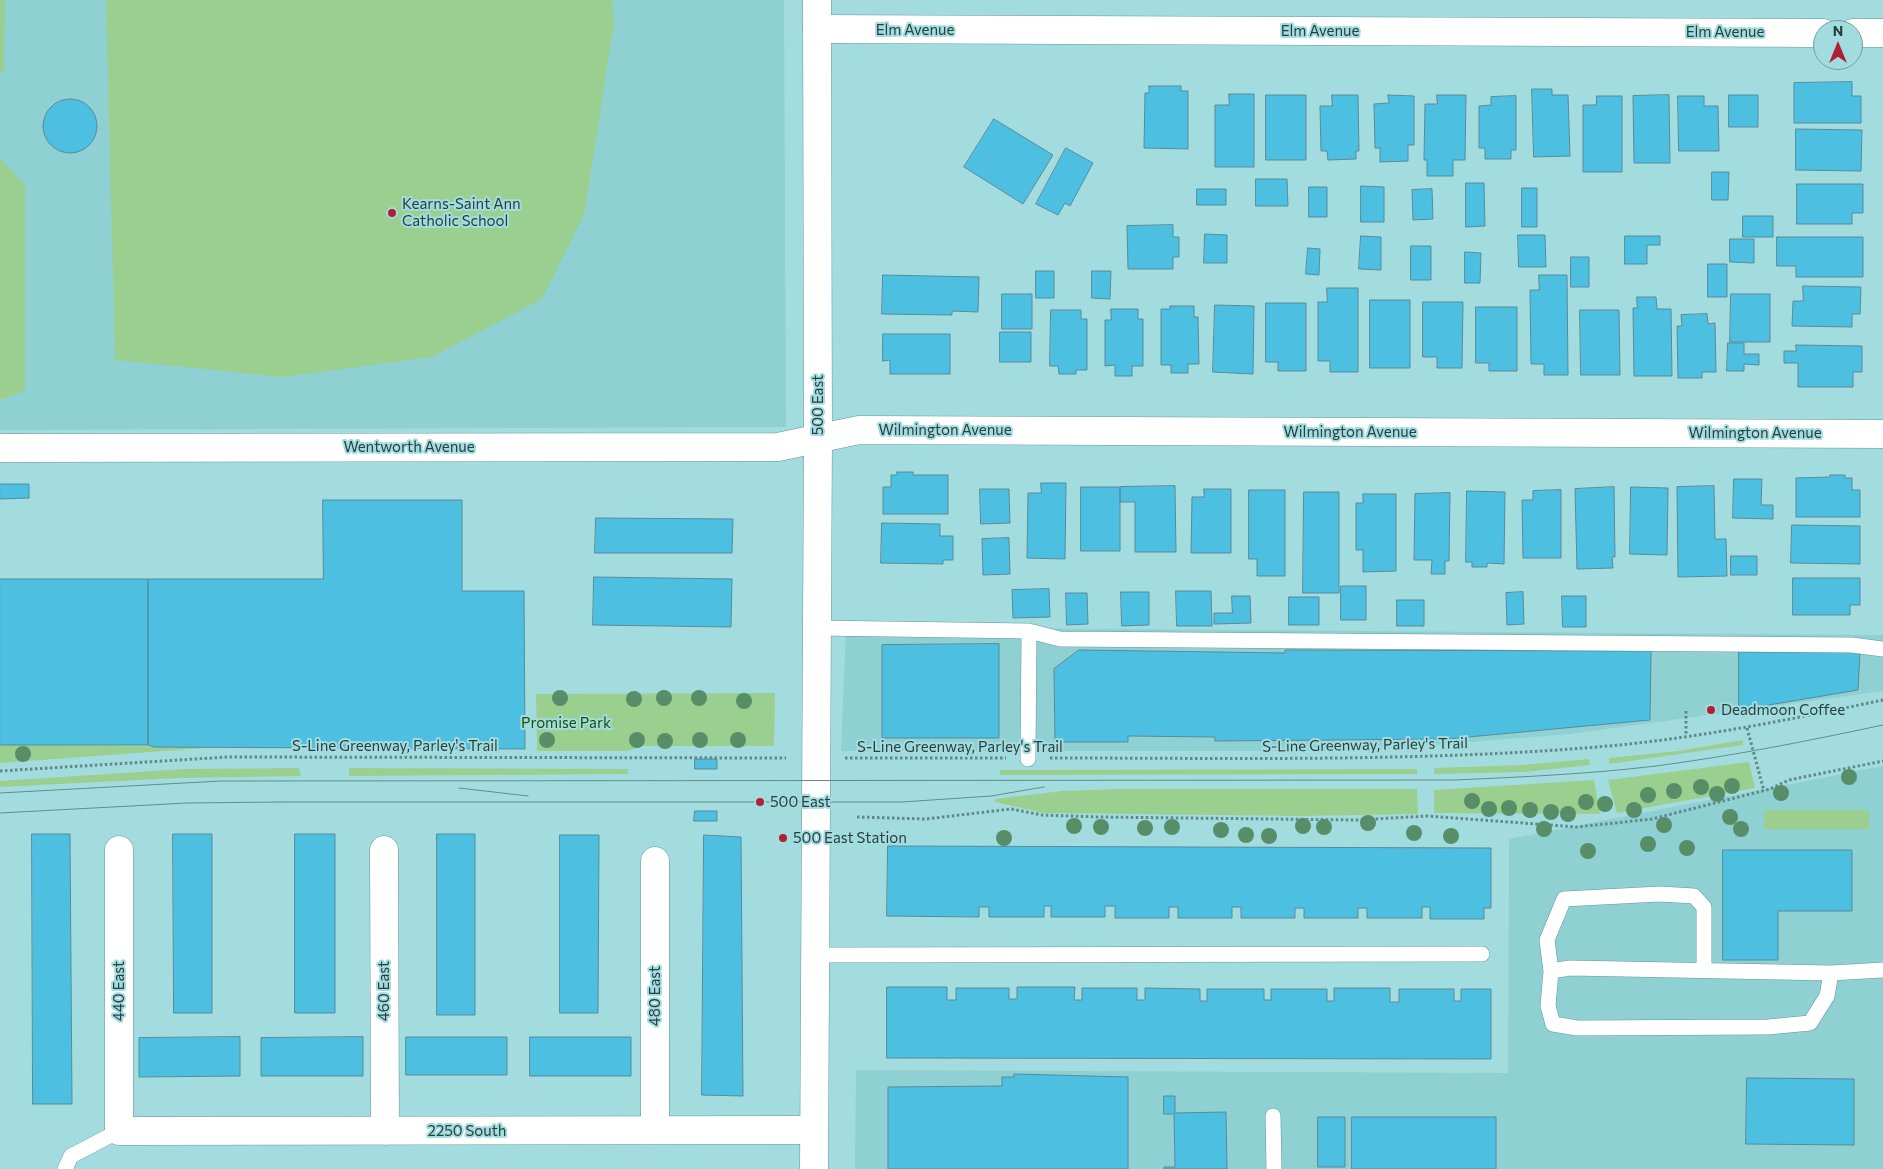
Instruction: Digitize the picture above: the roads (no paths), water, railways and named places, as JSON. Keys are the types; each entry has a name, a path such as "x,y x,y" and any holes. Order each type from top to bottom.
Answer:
{"street":[{"name":"500 East","path":"814,1169 818,438 817,0"},
{"name":"Elm Avenue","path":"817,29 1813,33"},
{"path":"1863,33 1883,33"},
{"name":"Wilmington Avenue","path":"818,438 859,430 1883,434"},
{"name":"Wentworth Avenue","path":"0,448 778,447 818,438"},
{"name":"440 East","path":"119,850 119,1131"},
{"name":"460 East","path":"384,850 385,1131"},
{"name":"480 East","path":"654,861 654,1130"},
{"name":"2250 South","path":"119,1131 814,1130"}],"lane":[{"path":"816,628 1030,631 1060,639 1686,649 1852,645 1883,649"},
{"path":"1028,758 1030,631"},
{"path":"1704,970 1704,907 1694,896 1660,894 1564,899 1547,940 1551,970 1548,1006 1553,1024 1577,1028 1768,1027 1810,1023 1827,996 1831,973"},
{"path":"814,955 1482,954"},
{"path":"1551,970 1570,968 1831,973 1883,970"},
{"path":"1273,1116 1274,1169"},
{"path":"65,1169 71,1156 119,1131"}],"tram line":[{"path":"0,793 221,781 1455,780 1581,773 1656,766 1770,748 1883,725"},
{"path":"0,813 187,803 902,802 991,796 1044,787"},
{"path":"459,788 528,796"}],"place":[{"name":"Kearns-Saint Ann Catholic School","path":"392,213"},
{"name":"Deadmoon Coffee","path":"1711,710"},
{"name":"500 East","path":"760,802"},
{"name":"500 East Station","path":"783,838"}],"park label":[{"name":"Promise Park","path":"566,723"}]}
